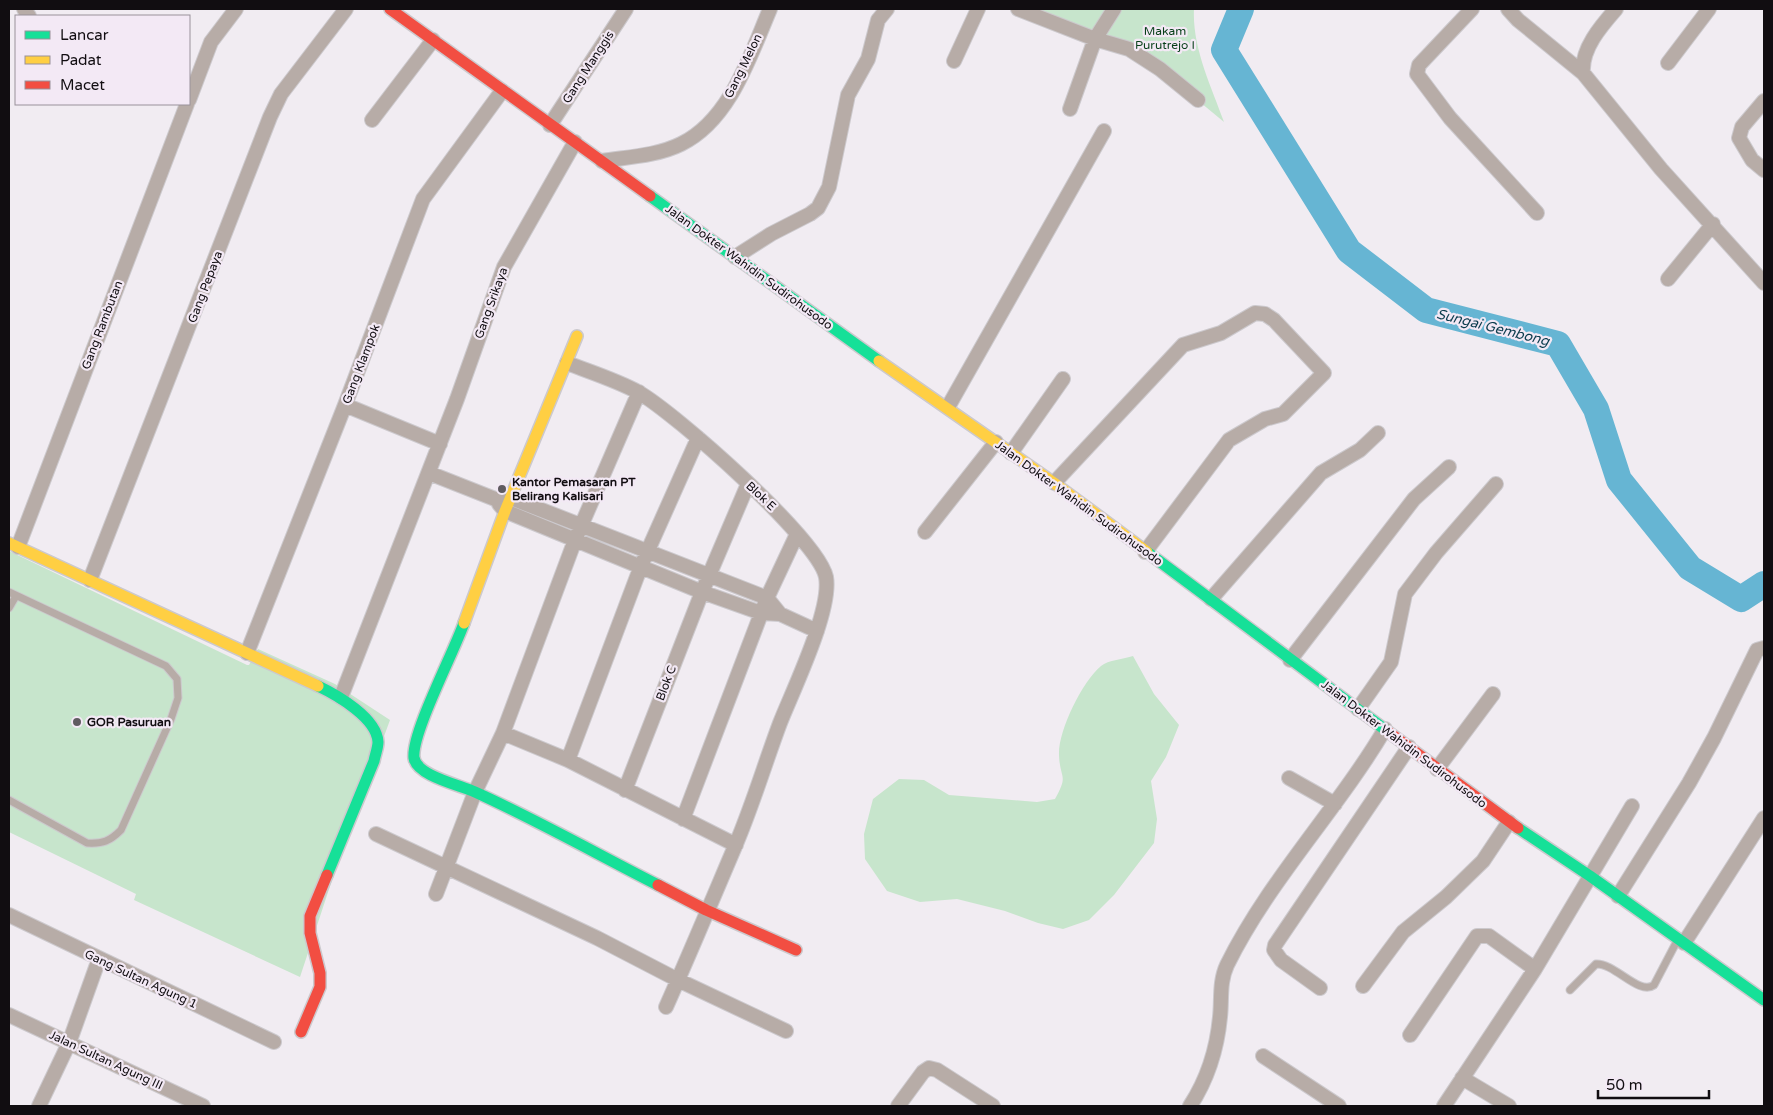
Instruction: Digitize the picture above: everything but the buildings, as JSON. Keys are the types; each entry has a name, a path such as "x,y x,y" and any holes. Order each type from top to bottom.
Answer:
{"main road":[{"name":"Jalan Dokter Wahidin Sudirohusodo","path":"390,9 865,351 948,407 1054,483 1509,822 1590,876 1764,1000"},
{"path":"577,336 505,511 457,644 414,746 416,765 432,775 475,792 706,910 796,950"},
{"path":"18,540 344,689 374,727 378,742 374,761 310,916 310,936 321,983 318,995 301,1032"}],"street":[{"path":"190,98 215,37 236,9"},
{"name":"Gang Pepaya","path":"93,573 285,89 346,9"},
{"name":"Gang Manggis","path":"550,125 626,9"},
{"name":"Gang Melon","path":"602,161 660,151 680,144 699,133 718,113 734,89 770,9"},
{"path":"736,257 771,234 818,208 829,187 848,95 868,59 878,20 887,9"},
{"path":"954,62 978,9"},
{"path":"1018,9 1095,39 1129,49 1198,100"},
{"path":"1070,108 1095,39 1114,9"},
{"path":"1472,9 1418,65 1418,74 1450,118 1538,213"},
{"path":"1508,9 1518,20 1583,73 1655,162 1713,224 1764,284"},
{"path":"1583,73 1582,65 1588,50 1602,25 1616,9"},
{"path":"1668,63 1709,9"},
{"path":"372,120 433,40"},
{"name":"Gang Klampok","path":"250,647 427,194 502,91"},
{"path":"1764,101 1742,127 1739,138 1752,160 1764,170"},
{"name":"Gang Rambutan","path":"18,540 187,105"},
{"path":"948,407 1104,131"},
{"name":"Gang Srikaya","path":"344,689 429,474 510,254 575,142"},
{"path":"1668,279 1713,224"},
{"path":"1054,483 1183,344 1221,333 1255,313 1265,314 1274,320 1324,373 1283,414 1265,419 1229,440 1145,552"},
{"name":"Blok E","path":"567,363 639,392 698,438 781,515 826,575 827,588 817,631 780,724 736,845 706,910 666,1007"},
{"path":"1011,452 1063,379"},
{"path":"436,894 475,792 503,733 575,540 639,392"},
{"path":"346,405 440,444"},
{"path":"1211,600 1321,473 1360,450 1378,433"},
{"path":"568,760 641,566 698,438"},
{"path":"925,532 996,442"},
{"path":"1290,660 1414,499 1449,467"},
{"path":"429,474 495,499 511,498 583,525 708,577 767,598 780,614"},
{"name":"Blok C","path":"625,790 708,577 748,484"},
{"path":"1358,709 1391,662 1405,594 1436,553 1496,484"},
{"path":"495,499 505,511 575,540 702,592 761,614 780,614 817,631"},
{"path":"683,819 767,598 797,534"},
{"path":"1618,896 1689,783 1714,738 1757,650 1764,648"},
{"path":"1437,769 1492,694"},
{"path":"1190,1106 1199,1092 1210,1065 1218,1034 1222,983 1228,964 1256,914 1335,804 1385,729"},
{"path":"503,733 568,760 736,845"},
{"path":"1320,988 1281,960 1274,950 1275,945 1409,747"},
{"path":"1289,778 1335,804"},
{"path":"1444,1106 1535,969 1632,806"},
{"path":"1681,941 1764,818"},
{"path":"1364,986 1403,932 1446,897 1483,861 1509,822"},
{"path":"376,834 597,938 678,980 786,1031"},
{"name":"Gang Sultan Agung 1","path":"9,915 274,1042"},
{"path":"1410,1035 1478,936 1489,936 1535,969"},
{"path":"38,1106 68,1043 99,959"},
{"name":"Jalan Sultan Agung III","path":"9,1015 68,1043 92,1052 203,1106"},
{"path":"1263,1056 1339,1106"},
{"path":"898,1106 923,1072 929,1068 937,1070 993,1106"},
{"path":"1462,1078 1509,1106"}],"lane":[{"path":"9,592 166,666 177,679 178,698 171,719 121,830 110,841 102,844 87,843 9,800"},
{"path":"9,608 16,596"},
{"path":"1570,990 1596,964 1606,965 1642,987 1651,987 1681,941"}],"green space":[{"name":"Makam Purutrejo I","path":"1019,9 1194,9 1194,23 1199,52 1224,122 1160,69"},
{"path":"9,551 247,665 249,665 258,649 335,684 390,720 338,862 300,977 134,900 136,894 9,832"},
{"path":"1133,656 1154,694 1179,725 1166,757 1151,781 1157,819 1154,843 1114,895 1089,920 1063,929 1038,923 1005,911 957,899 920,902 887,891 865,859 864,834 873,799 899,779 924,780 949,795 1037,802 1055,799 1063,781 1059,755 1062,733 1079,695 1086,683 1101,666"}],"waterway":[{"name":"Sungai Gembong","path":"1241,9 1224,50 1349,251 1426,310 1558,344 1596,409 1619,480 1690,568 1741,599 1764,584"}],"traffic: fast":[{"path":"650,196 879,361"},
{"path":"1147,552 1387,731"},
{"path":"464,623 419,731 414,758 417,764 431,775 498,803 658,885"},
{"path":"318,686 345,701 364,716 376,733 378,742 374,761 327,875"},
{"path":"1518,828 1590,876 1764,1000"}],"traffic: slow":[{"path":"464,623 505,511 577,336"},
{"path":"879,361 1054,483 1147,552"},
{"path":"9,543 318,686"}],"traffic: jam":[{"path":"390,9 650,196"},
{"path":"1387,731 1518,828"},
{"path":"301,1032 320,987 320,973 310,933 310,916 327,875"},
{"path":"658,885 706,910 796,950"}],"place":[{"name":"Kantor Pemasaran PT Belirang Kalisari","path":"502,489"},
{"name":"GOR Pasuruan","path":"77,722"}]}
